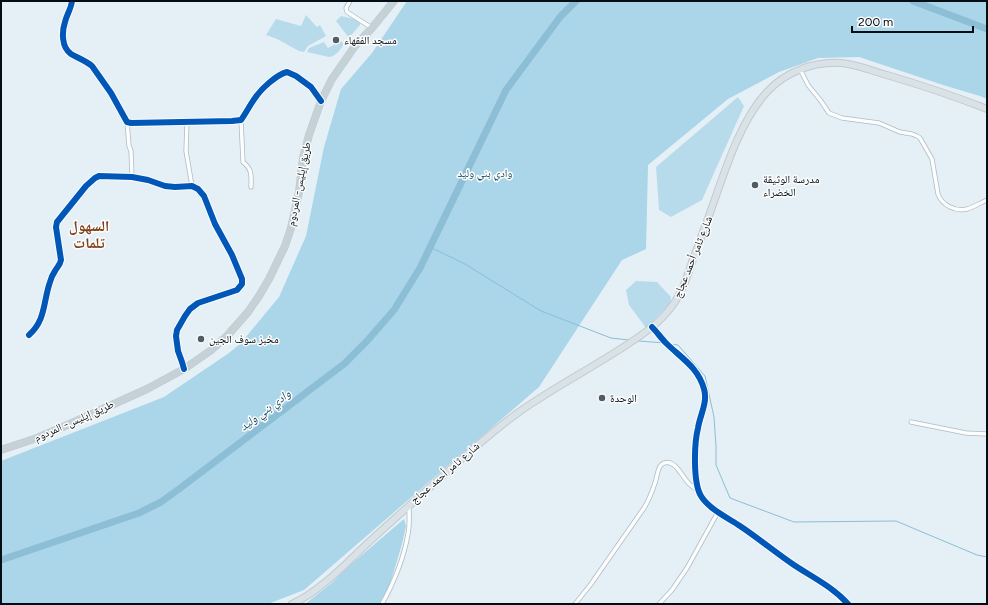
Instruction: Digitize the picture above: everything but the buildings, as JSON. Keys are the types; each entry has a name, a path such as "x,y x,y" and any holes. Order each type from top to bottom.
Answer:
{"highway":[{"name":"طريق إيليس- المردوم","path":"1,450 37,438 147,389 184,369 210,351 227,336 248,312 259,296 285,246 291,228 299,192 303,158 309,135 321,101 332,79 355,46 394,1"}],"main road":[{"name":"شارع ثامر أحمد عجاج","path":"292,604 305,598 326,581 410,505 509,419 550,391 641,336 672,307 682,288 724,175 746,123 768,91 785,77 804,67 822,63 841,63 929,88 987,109"}],"street":[{"path":"72,1 70,11 64,23 63,40 66,49 92,66 111,93 128,122 132,177"},
{"path":"350,1 346,8 347,12 372,28"},
{"path":"800,69 808,85 829,113 842,118 879,123 900,132 912,134 920,138 931,156 938,194 944,203 952,207 965,209 987,200"},
{"path":"251,187 250,169 243,162 241,120 255,97 274,78 287,72 311,87 321,101"},
{"path":"128,122 241,120"},
{"path":"188,122 186,151 192,186"},
{"path":"29,334 36,328 40,321 50,283 56,269 60,265 61,260 56,227 57,222 86,186 99,176 132,177 148,180 164,186 192,186 198,189 204,196 215,224 242,279 242,284 237,290 198,303 190,309 185,316 177,330 176,336 178,351 184,369"},
{"path":"652,327 666,344 690,365 699,377 704,390 705,402 696,434 695,474 698,490 702,498 718,512 781,556 835,591 848,604"},
{"path":"911,422 966,433 987,434"},
{"path":"575,604 591,584 644,508 650,498 661,465 667,462 674,465 678,468 689,485 698,490"},
{"path":"382,604 396,575 408,535 410,505"},
{"path":"659,604 672,590 687,568 718,512"}],"shaded area":[{"path":"306,15 317,27 320,25 326,36 308,46 304,52 266,35 276,19 301,26"},
{"path":"341,16 354,19 360,23 349,38 336,21"},
{"path":"341,41 344,44 338,52 329,57 307,52 309,48 324,42 328,48"},
{"path":"738,97 744,106 702,200 671,217 659,210 656,167"},
{"path":"636,281 657,282 671,297 670,304 646,328 629,305 626,290"}],"green space":[{"name":"وادي بني وليد","path":"407,1 987,1 987,99 859,57 818,58 779,72 728,99 648,165 646,249 622,260 539,387 304,590 268,604 1,604 1,461 164,397 229,353 241,343 279,297 306,236 324,147 341,89 372,53"},
{"path":"404,519 406,526 402,544 390,584 379,604 305,604 333,582 342,572"}],"waterway":[{"name":"وادي بني وليد","path":"1,560 139,513 161,502 344,364 367,341 394,310 420,268 506,90 560,17 576,1"},
{"name":"وادي بني وليد","path":"913,1 987,29"},
{"path":"430,247 465,264 541,311 611,338 629,340"},
{"path":"639,341 665,343"},
{"path":"668,344 678,345 705,376 714,417 716,465 730,498 794,522 896,521 977,555 987,557"}],"cycle path":[{"path":"72,1 63,30 65,47 71,54 92,66 111,93 127,122 241,120 261,91 274,79 287,72 296,76 311,87 321,101"},
{"path":"29,335 41,317 51,279 61,262 56,227 57,222 86,186 99,176 132,177 148,180 165,186 192,186 198,189 204,196 215,224 232,255 242,279 242,284 237,290 198,303 190,309 185,316 177,330 176,336 178,351 184,369"},
{"path":"652,327 666,343 688,363 698,375 704,389 705,399 699,423 695,453 695,473 698,490 704,501 794,565 829,587 848,604"}],"place":[{"name":"مسجد الفقهاء","path":"336,40"},
{"name":"مدرسة الوثيقة الخضراء","path":"755,185"},
{"name":"مخبز سوف الجين","path":"201,339"},
{"name":"الوحدة","path":"602,398"}],"district":[{"name":"السهول تلمات","path":"89,234"}]}
